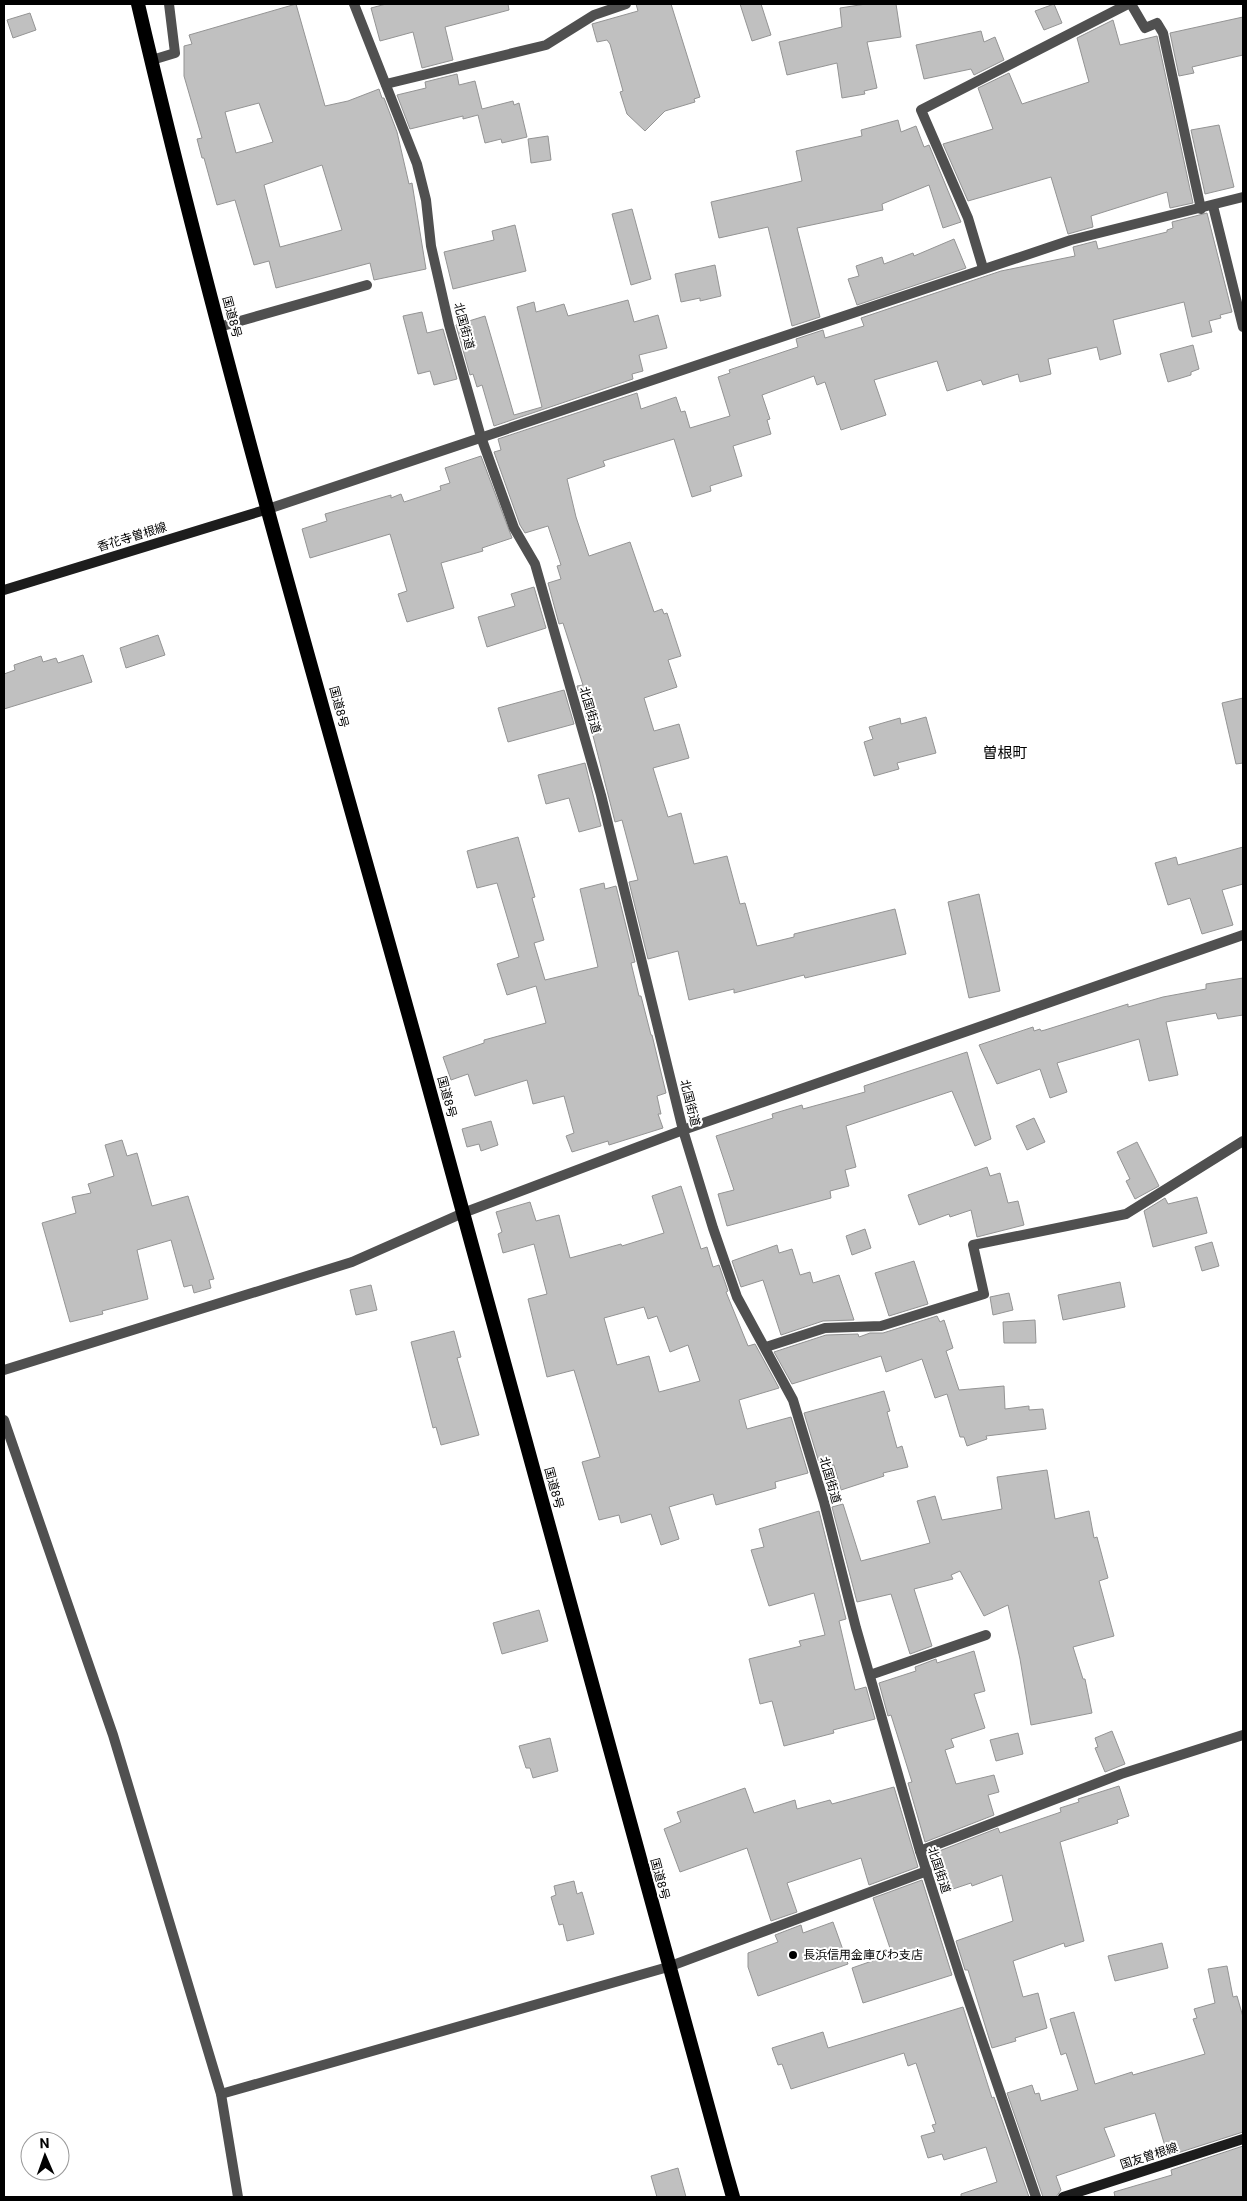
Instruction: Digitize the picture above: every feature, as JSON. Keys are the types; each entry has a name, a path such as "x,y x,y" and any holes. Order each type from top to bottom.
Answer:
{"highway":[{"name":"国道8号","path":"138,4 219,327 268,509 463,1213 668,1967 733,2197"}],"main road":[{"name":"香花寺曽根線","path":"4,590 268,509"},
{"name":"国友曽根線","path":"1062,2197 1243,2139"}],"street":[{"path":"152,60 175,53 169,4"},
{"name":"北国街道","path":"354,4 417,164 426,200 431,246 449,325 481,437 514,528 535,564 538,574 601,795 683,1130 737,1297 766,1347 793,1400 824,1502 870,1675 920,1851 960,1976 1036,2197"},
{"path":"386,84 546,45 594,16 626,4"},
{"path":"983,268 968,218 920,110 1130,4 1145,28 1157,23 1163,34 1201,209"},
{"path":"268,509 983,268 1071,240 1243,197"},
{"path":"1213,206 1243,327"},
{"path":"219,327 367,286"},
{"path":"4,1370 352,1262 463,1213 683,1130 1243,935"},
{"path":"766,1347 825,1328 881,1326 984,1294 973,1244 1126,1214 1243,1141"},
{"path":"4,1420 113,1735 221,2094 238,2197"},
{"path":"870,1675 986,1635"},
{"path":"920,1851 1121,1774 1243,1735"},
{"path":"221,2094 668,1967 927,1870"}],"building":[{"path":"296,4 325,106 348,101 379,89 382,98 384,98 397,132 409,184 412,183 426,269 374,280 370,263 276,288 269,261 254,265 235,200 217,205 197,139 202,138 184,76 184,46 192,44 189,35","holes":["259,103 273,142 236,153 225,112","322,165 342,230 280,247 264,185"]},
{"path":"386,4 508,4 509,10 445,27 453,60 422,68 413,32 380,41 371,8"},
{"path":"636,4 671,4 700,97 694,99 695,102 665,111 645,131 627,114 620,92 623,91 610,44 607,40 597,42 592,24 638,11"},
{"path":"740,4 761,4 771,35 752,41"},
{"path":"866,4 896,4 901,37 867,42 877,88 864,91 865,94 842,98 837,63 787,75 779,42 842,27 840,8"},
{"path":"1054,4 1062,23 1044,30 1035,11"},
{"path":"30,13 36,30 13,38 7,20"},
{"path":"1243,17 1243,55 1192,67 1194,73 1179,76 1170,33"},
{"path":"1113,20 1120,45 1157,36 1193,203 1170,208 1167,192 1091,216 1093,227 1068,234 1051,177 968,201 943,144 993,129 978,88 1009,73 1022,104 1089,82 1077,38"},
{"path":"981,31 984,42 995,37 1004,60 974,75 971,69 924,79 916,45"},
{"path":"457,74 459,85 475,81 482,109 513,101 514,105 519,103 527,137 502,143 501,139 485,143 478,115 463,119 463,116 410,129 397,95 426,88 425,82"},
{"path":"898,120 901,132 916,126 924,147 929,145 961,222 943,228 929,185 882,204 883,210 797,228 820,317 792,326 768,227 719,238 711,202 802,181 796,151 862,136 861,130"},
{"path":"1219,125 1234,187 1205,194 1191,130"},
{"path":"548,136 551,160 531,163 528,139"},
{"path":"632,209 651,279 631,285 612,214"},
{"path":"1207,213 1232,312 1220,315 1221,318 1209,321 1212,332 1192,337 1184,302 1113,320 1121,354 1100,360 1097,347 1048,359 1051,374 1020,382 1018,374 983,385 981,380 947,391 937,361 874,380 886,415 841,430 825,382 817,385 814,376 762,395 770,419 767,420 771,434 733,446 742,476 710,486 711,491 692,497 674,439 603,461 605,466 567,479 576,517 589,556 630,542 654,612 662,609 664,614 667,613 681,656 668,660 677,687 644,698 654,731 679,724 689,758 653,768 668,817 681,813 694,864 727,856 740,904 745,903 757,946 794,937 794,934 895,909 906,954 805,978 804,975 734,993 734,989 689,1000 678,951 648,959 629,882 638,880 622,820 615,822 589,720 587,720 577,686 583,685 563,623 559,624 548,583 561,579 557,566 561,565 548,526 525,533 520,525 494,452 501,450 498,439 637,393 641,409 676,397 681,412 685,411 690,428 730,416 718,377 730,373 729,370 798,347 796,339 823,330 825,338 864,326 861,318 1001,271 1075,256 1073,247 1096,241 1098,249 1167,232 1167,230 1173,228 1172,222"},
{"path":"515,225 526,271 453,289 444,252 494,240 492,231"},
{"path":"954,239 966,268 857,305 848,279 859,276 856,266 882,257 884,264 913,253 914,256"},
{"path":"715,265 721,296 700,301 700,298 681,302 675,274"},
{"path":"628,300 634,322 658,315 667,348 639,355 643,371 632,374 633,379 494,426 482,385 477,387 473,374 470,375 456,325 485,316 514,415 542,407 517,307 534,302 536,312 564,304 568,316"},
{"path":"422,312 427,333 443,329 457,379 434,385 430,371 418,374 403,316"},
{"path":"1193,345 1199,369 1191,372 1191,375 1168,382 1160,354"},
{"path":"481,456 512,538 482,548 483,551 441,563 454,608 407,622 398,594 407,591 390,534 310,558 302,529 327,521 325,514 391,495 391,498 401,494 404,502 441,490 440,486 450,483 445,468"},
{"path":"534,587 546,628 487,647 478,617 515,606 511,594"},
{"path":"158,635 165,655 126,668 120,648"},
{"path":"83,655 92,682 4,709 4,674 15,670 14,665 41,656 43,662 56,658 58,663"},
{"path":"564,690 574,724 508,742 498,708"},
{"path":"1243,698 1243,763 1236,764 1222,703"},
{"path":"926,717 936,753 897,763 899,769 874,776 864,742 873,739 869,727 900,718 901,724"},
{"path":"585,763 601,826 579,832 569,798 546,804 538,775"},
{"path":"518,837 535,897 532,898 544,940 534,943 545,980 598,967 580,889 604,883 605,889 616,886 635,962 631,963 639,996 641,996 652,1035 666,1093 657,1096 661,1114 658,1114 663,1128 609,1145 608,1141 572,1152 566,1136 574,1133 564,1096 533,1104 527,1080 475,1096 468,1074 451,1080 443,1057 484,1043 484,1040 546,1023 536,986 507,995 497,964 519,957 497,883 477,888 467,851"},
{"path":"1243,847 1243,884 1222,890 1233,925 1202,934 1190,898 1168,905 1155,863 1176,857 1178,865"},
{"path":"979,894 1000,991 969,998 948,902"},
{"path":"1243,978 1243,1015 1218,1019 1216,1013 1166,1022 1178,1075 1149,1081 1139,1039 1057,1063 1067,1092 1050,1098 1040,1069 997,1084 979,1045 1033,1027 1034,1031 1040,1029 1041,1031 1128,1004 1128,1007 1163,997 1206,989 1206,984"},
{"path":"967,1052 991,1139 975,1146 952,1091 846,1126 856,1167 845,1170 849,1186 830,1191 831,1198 727,1226 718,1194 734,1190 716,1136 773,1118 772,1114 802,1105 803,1109 865,1092 864,1086"},
{"path":"1034,1118 1045,1142 1027,1150 1016,1126"},
{"path":"491,1121 498,1145 481,1151 479,1144 467,1147 462,1129"},
{"path":"122,1140 127,1156 137,1153 152,1206 188,1196 214,1279 209,1280 211,1288 194,1293 192,1285 184,1287 171,1240 137,1250 148,1299 102,1311 103,1314 70,1322 42,1223 76,1213 72,1197 91,1193 88,1184 114,1176 105,1145"},
{"path":"1137,1142 1159,1186 1135,1199 1126,1181 1130,1179 1117,1152"},
{"path":"987,1167 990,1176 1000,1173 1008,1203 1018,1201 1024,1225 977,1237 971,1210 950,1217 949,1214 919,1225 908,1195"},
{"path":"681,1186 701,1249 707,1247 713,1267 719,1265 728,1291 726,1292 748,1346 755,1344 779,1388 739,1400 747,1429 791,1417 808,1473 775,1482 776,1488 716,1505 713,1494 669,1507 679,1539 661,1545 651,1514 621,1523 619,1515 599,1520 582,1462 600,1457 574,1370 547,1377 528,1299 547,1294 534,1244 503,1253 498,1234 502,1232 496,1212 530,1202 536,1221 559,1215 570,1258 621,1244 622,1246 664,1233 652,1196","holes":["644,1307 648,1319 657,1316 670,1352 688,1345 700,1381 659,1392 649,1356 617,1365 604,1318"]},
{"path":"1197,1197 1207,1233 1153,1247 1144,1211 1165,1198 1168,1204"},
{"path":"865,1229 871,1248 852,1255 846,1236"},
{"path":"1212,1242 1219,1266 1202,1271 1195,1247"},
{"path":"777,1245 779,1253 792,1249 800,1275 810,1272 813,1283 839,1275 854,1320 823,1321 781,1335 763,1280 741,1287 732,1261"},
{"path":"914,1261 928,1304 889,1316 875,1273"},
{"path":"1120,1282 1125,1307 1063,1320 1058,1295"},
{"path":"371,1285 377,1310 356,1315 350,1290"},
{"path":"1009,1293 1013,1310 993,1315 990,1297"},
{"path":"937,1316 940,1322 944,1320 953,1348 946,1351 959,1390 1004,1386 1005,1409 1029,1406 1029,1410 1043,1409 1046,1429 986,1436 987,1439 967,1446 964,1437 960,1437 947,1394 935,1398 922,1359 886,1372 881,1356 792,1384 774,1352 826,1335 858,1334 859,1337 870,1333 883,1333"},
{"path":"1035,1320 1036,1343 1004,1343 1003,1322"},
{"path":"454,1331 461,1357 457,1358 479,1435 441,1445 436,1427 433,1428 411,1342"},
{"path":"884,1391 890,1411 887,1412 897,1448 902,1446 908,1467 883,1473 884,1476 841,1490 834,1465 821,1469 804,1413"},
{"path":"1047,1470 1055,1519 1089,1511 1094,1538 1097,1537 1108,1578 1099,1581 1114,1636 1073,1647 1083,1679 1085,1679 1092,1713 1031,1725 1020,1659 1008,1605 984,1616 960,1571 951,1575 953,1579 914,1589 932,1646 910,1654 891,1594 857,1602 832,1507 843,1504 861,1561 930,1543 917,1501 935,1496 942,1520 1002,1509 997,1477"},
{"path":"819,1511 846,1619 839,1621 855,1690 866,1687 875,1719 833,1730 834,1733 784,1746 772,1701 760,1704 749,1659 801,1646 799,1641 825,1635 814,1593 769,1606 751,1550 764,1547 759,1529"},
{"path":"539,1610 548,1641 502,1654 493,1623"},
{"path":"974,1651 985,1691 974,1694 985,1728 951,1739 954,1747 945,1750 956,1784 994,1775 999,1792 988,1795 994,1815 925,1842 908,1783 912,1782 891,1715 888,1716 879,1683 916,1671 915,1667 936,1659 937,1663"},
{"path":"1112,1731 1125,1764 1105,1772 1095,1748 1098,1747 1095,1738"},
{"path":"1018,1733 1023,1754 996,1761 990,1740"},
{"path":"550,1738 558,1771 533,1778 530,1768 526,1768 519,1746"},
{"path":"1119,1786 1129,1816 1117,1820 1118,1823 1060,1842 1084,1941 1065,1947 1064,1943 1013,1961 1023,1997 1038,1993 1047,2028 1015,2038 1016,2041 992,2048 968,1970 965,1970 956,1941 1013,1921 1002,1875 972,1886 971,1883 941,1893 929,1855 998,1828 1000,1833 1061,1812 1060,1808 1079,1802 1078,1799"},
{"path":"894,1787 918,1867 869,1885 861,1858 787,1883 797,1912 771,1921 747,1848 680,1872 664,1829 681,1822 677,1812 745,1788 754,1813 795,1800 797,1809 830,1800 832,1804"},
{"path":"922,1880 952,1975 863,2003 852,1968 892,1954 873,1898"},
{"path":"574,1881 577,1894 582,1892 594,1934 567,1941 563,1924 559,1925 551,1897 556,1895 554,1886"},
{"path":"833,1922 848,1964 758,1996 748,1967 748,1953 778,1942 775,1935 801,1925 803,1933"},
{"path":"1162,1943 1168,1968 1115,1981 1108,1956"},
{"path":"1227,1966 1233,1997 1237,1996 1243,2017 1243,2132 1168,2156 1155,2113 1104,2128 1115,2156 1056,2176 1061,2190 1056,2197 1043,2197 1007,2093 1032,2085 1035,2094 1039,2093 1041,2101 1078,2090 1066,2053 1061,2055 1050,2019 1074,2012 1095,2084 1132,2072 1133,2075 1205,2054 1193,2019 1197,2018 1194,2009 1215,2003 1208,1969"},
{"path":"963,2007 992,2098 994,2097 1029,2197 961,2197 961,2194 997,2182 986,2147 944,2160 942,2154 928,2158 921,2136 935,2132 932,2125 936,2124 916,2063 908,2066 904,2053 791,2089 782,2064 778,2065 772,2048 823,2032 828,2048"},
{"path":"1243,2146 1243,2197 1115,2197 1114,2192 1172,2175 1171,2170"},
{"path":"678,2168 686,2197 657,2197 651,2176"}],"place":[{"name":"長浜信用金庫びわ支店","path":"793,1955"}],"district":[{"name":"曽根町","path":"1005,753"}]}
